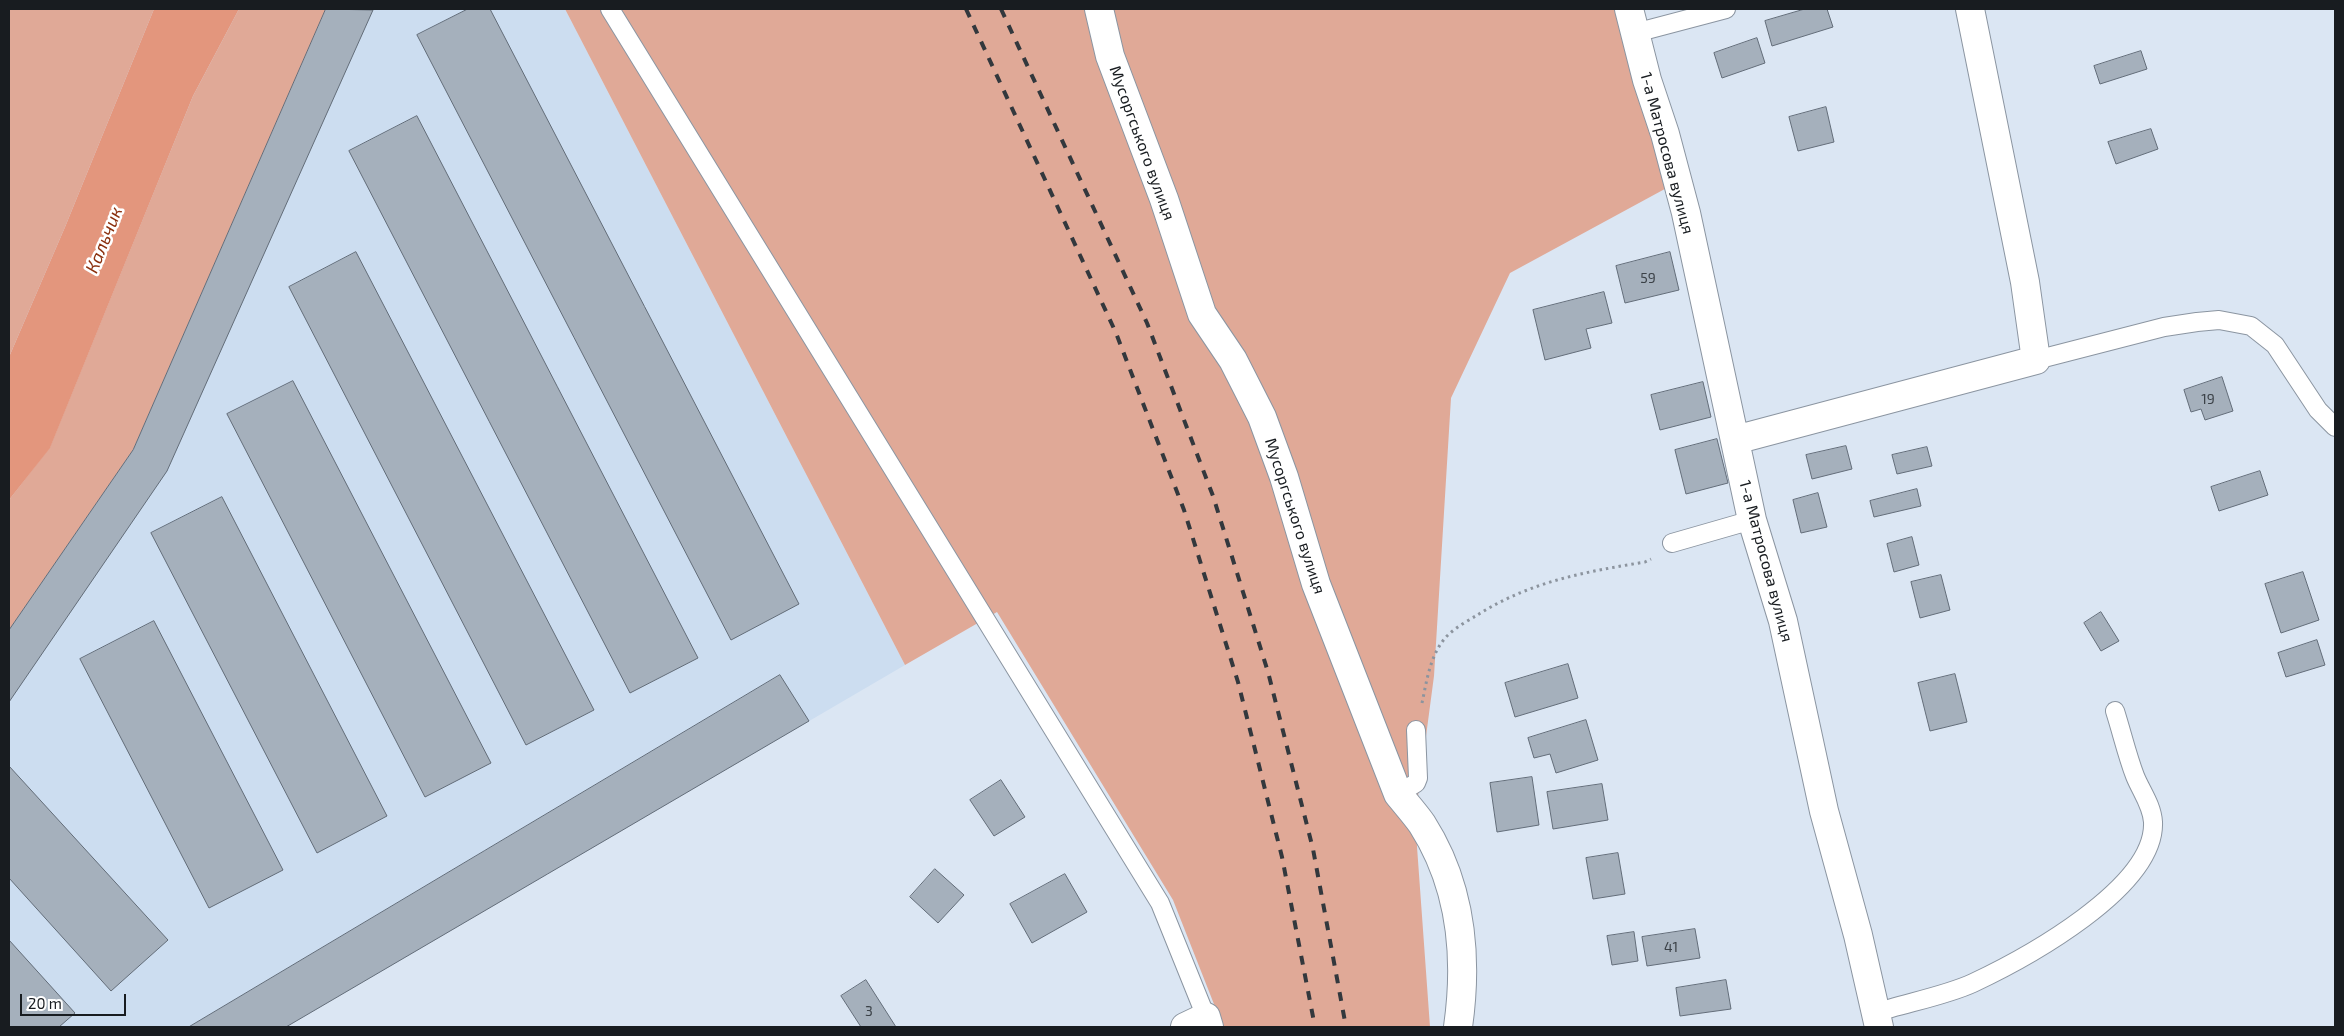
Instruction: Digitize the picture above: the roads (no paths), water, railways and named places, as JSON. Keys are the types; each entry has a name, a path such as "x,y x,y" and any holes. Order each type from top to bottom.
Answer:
{"street":[{"name":"Мусоргського вулиця","path":"1099,9 1110,56 1164,199 1202,314 1233,360 1262,416 1284,477 1316,584 1398,794 1421,824 1439,855 1459,918 1463,961 1463,992 1458,1027"},
{"path":"1736,440 2036,360 2023,273 1970,9"},
{"name":"1-а Матросова вулиця","path":"1632,21 1647,80 1665,134 1686,213 1752,520 1783,621 1824,811 1858,935 1877,1020"}],"lane":[{"path":"610,9 1160,903 1200,1024"},
{"path":"1632,21 1726,9"},
{"path":"2036,360 2164,327 2189,323 2219,320 2251,326 2275,345 2318,410 2335,427"},
{"path":"1672,543 1752,520"},
{"path":"1877,1020 1955,990 2024,957 2066,932 2100,906 2126,880 2141,859 2153,824 2152,812 2136,778 2115,711"},
{"path":"1398,794 1416,782 1418,778 1416,730"}],"water":[{"name":"Кальчик","path":"154,9 239,9 193,96 50,448 9,500 9,357 65,227"}],"railway":[{"path":"966,9 1116,333 1184,510 1238,682 1282,857 1315,1027"},
{"path":"1001,9 1147,323 1213,496 1268,672 1313,849 1346,1027"}]}
